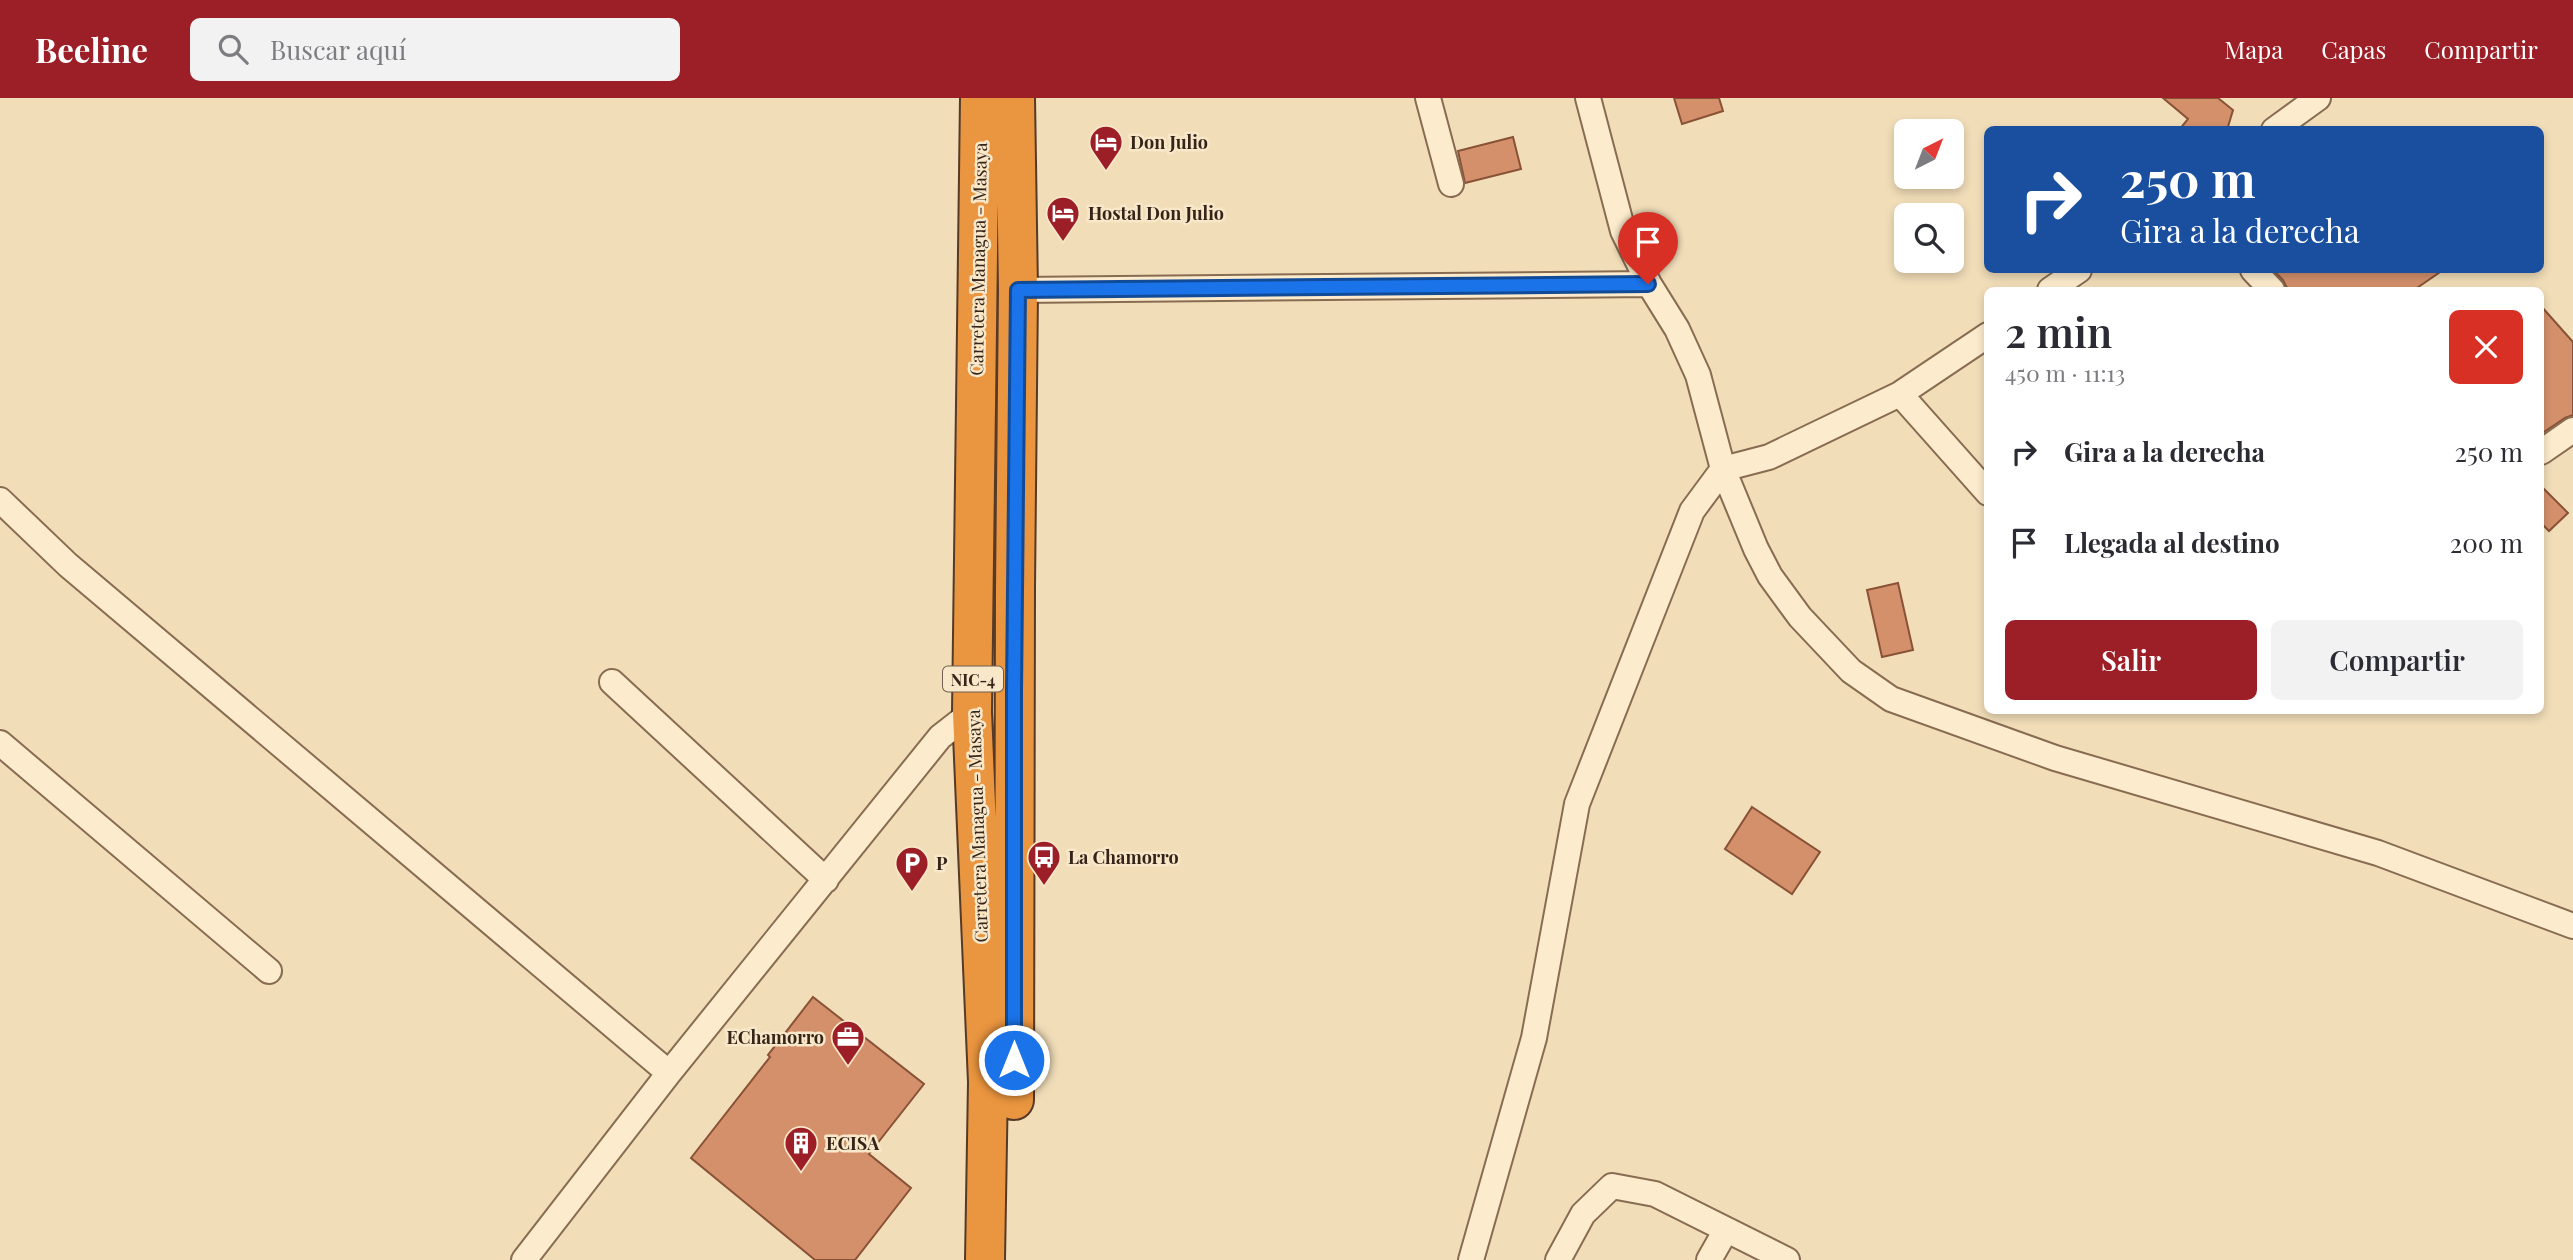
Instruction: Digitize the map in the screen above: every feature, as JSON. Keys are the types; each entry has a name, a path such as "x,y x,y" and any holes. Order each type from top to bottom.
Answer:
{"highway":[{"name":"Carretera Managua - Masaya","path":"980,98 972,712 988,1082 985,1260"},
{"name":"Carretera Managua - Masaya","path":"1012,1260 1018,290 1015,98"}],"street":[{"path":"1428,98 1451,184"},
{"path":"1588,98 1623,231 1648,284 1677,329 1698,374 1723,469 1756,550 1770,576 1800,617 1851,671 1891,699 2055,758 2378,853 2573,926"},
{"path":"2280,126 2318,98"},
{"path":"2054,287 2075,273"},
{"path":"2256,273 2269,287"},
{"path":"1018,290 1648,284"},
{"path":"1471,1260 1534,1038 1577,804 1692,511 1723,469 1769,457 1900,394 1984,338"},
{"path":"1900,394 1984,488"},
{"path":"2544,450 2573,430"},
{"path":"0,500 68,565 669,1073"},
{"path":"612,682 826,880"},
{"path":"524,1260 669,1073 940,737 972,712"},
{"path":"0,743 269,971"},
{"path":"1558,1260 1583,1214 1612,1186 1655,1194 1787,1260"},
{"path":"1709,1260 1726,1230"}],"building":[{"path":"1674,98 1719,98 1723,111 1682,124"},
{"path":"2163,98 2218,98 2233,110 2228,126 2182,126 2188,119"},
{"path":"1513,137 1521,169 1465,183 1458,151"},
{"path":"2276,273 2439,273 2418,287 2286,287"},
{"path":"2544,309 2573,342 2573,415 2544,432"},
{"path":"2544,489 2568,513 2549,531 2544,526"},
{"path":"1898,583 1913,650 1882,657 1867,590"},
{"path":"1752,807 1820,852 1792,894 1725,849"},
{"name":"ECISA","path":"813,997 924,1084 869,1154 911,1188 855,1260 815,1260 691,1158"}],"place":[{"name":"Don Julio","path":"1106,172"},
{"name":"Hostal Don Julio","path":"1063,243"},
{"name":"La Chamorro","path":"1044,887"},
{"name":"P","path":"912,893"},
{"name":"EChamorro","path":"848,1067"},
{"name":"ECISA","path":"801,1173"}],"route":[{"path":"1014,1060 1018,290 1648,284"}]}
